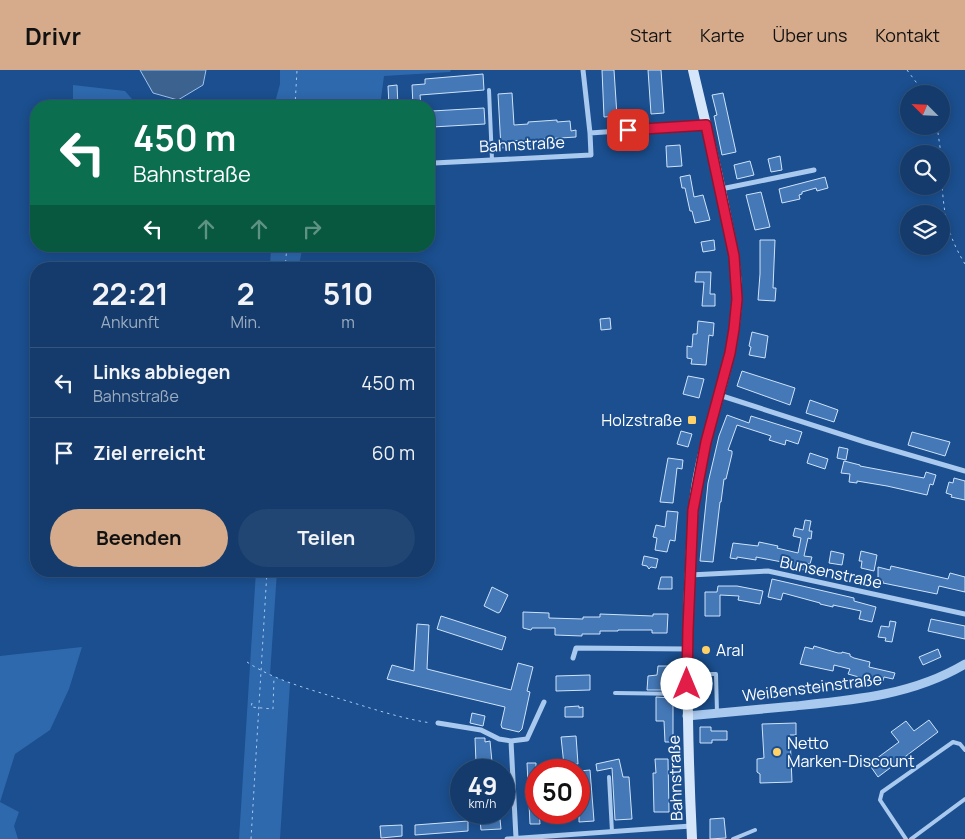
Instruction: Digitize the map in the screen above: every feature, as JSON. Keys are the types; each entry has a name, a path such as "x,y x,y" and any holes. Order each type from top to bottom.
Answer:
{"main road":[{"name":"Bahnstraße","path":"692,839 687,649 693,510 706,442 730,353 737,299 734,256 694,70"}],"street":[{"name":"Bahnstraße","path":"435,163 591,155 583,70"},
{"path":"590,134 706,125"},
{"path":"720,190 814,170"},
{"path":"719,394 865,442 965,471"},
{"name":"Bunsenstraße","path":"690,574 768,572 965,614"},
{"path":"573,658 576,648 687,649"},
{"name":"Weißensteinstraße","path":"688,716 851,700 881,695 909,688 965,664"},
{"path":"438,723 481,730 511,741 527,739 544,702"},
{"path":"511,741 516,838"},
{"path":"506,839 692,826"}],"lane":[{"path":"489,90 492,160"},
{"path":"687,674 716,674 717,713"},
{"path":"615,694 687,694"},
{"path":"906,839 880,800 882,792 953,742 960,744 965,750"},
{"path":"609,777 612,832"},
{"path":"911,839 965,799"},
{"path":"733,839 740,838 754,830"}],"path":[{"path":"295,100 297,70"},
{"path":"907,70 918,85"},
{"path":"943,195 944,211 952,240 965,264"},
{"path":"251,839 267,577"},
{"path":"248,662 262,672 295,684 406,719 438,723"},
{"path":"252,703 252,707 273,709 274,677"}],"shaded area":[{"path":"140,70 206,70 203,85 178,100 153,93"},
{"path":"280,70 451,70 450,72 384,76 381,100 276,100 280,84"},
{"path":"73,85 125,91 133,100 73,100"},
{"path":"271,252 302,252 300,262 270,262"},
{"path":"256,577 277,577 270,675 290,683 280,839 239,839"},
{"path":"82,647 69,689 50,730 15,754 0,802 0,656"},
{"path":"0,802 19,812 14,826 18,839 0,839"}],"building":[{"path":"602,70 614,70 617,116 604,117"},
{"path":"648,70 661,70 664,113 651,114"},
{"path":"483,74 484,90 420,95 420,100 413,100 412,85 425,84 425,79"},
{"path":"397,85 398,100 389,100 388,86"},
{"path":"512,93 514,125 528,124 528,122 570,121 571,131 576,130 576,137 544,139 544,145 526,146 525,140 511,141 511,147 501,148 498,94"},
{"path":"723,93 736,152 722,155 714,116 717,115 712,95"},
{"path":"484,108 485,124 435,127 435,111"},
{"path":"680,145 682,166 667,167 666,146"},
{"path":"780,156 782,170 771,172 768,159"},
{"path":"750,161 754,175 737,179 734,165"},
{"path":"690,175 694,197 703,195 710,220 695,223 692,211 690,211 685,188 682,188 680,177"},
{"path":"825,177 828,188 817,191 816,188 802,192 799,195 800,199 782,203 779,189"},
{"path":"761,192 770,227 755,230 746,195"},
{"path":"714,240 715,250 703,252 701,242"},
{"path":"760,240 775,240 773,288 776,288 775,301 758,300"},
{"path":"696,272 711,272 710,294 715,294 715,306 702,306 704,282 695,282"},
{"path":"610,318 611,329 601,330 600,319"},
{"path":"698,321 714,323 713,336 709,335 706,365 691,364 692,359 687,358 687,346 692,347 693,334 697,334"},
{"path":"752,332 768,336 765,358 749,355"},
{"path":"742,371 795,388 790,405 737,386"},
{"path":"688,376 704,379 699,398 683,394"},
{"path":"810,400 838,410 834,422 806,413"},
{"path":"727,415 749,423 751,416 802,432 798,444 786,440 785,445 769,440 771,436 737,425 728,450 732,451 732,454 726,479 724,479 713,562 700,561 708,483 719,436"},
{"path":"681,431 692,434 688,447 677,444"},
{"path":"912,432 950,442 945,456 908,445"},
{"path":"839,447 848,449 846,460 837,458"},
{"path":"810,453 828,459 825,469 807,463"},
{"path":"668,458 683,460 682,469 677,468 673,503 660,502"},
{"path":"844,461 860,466 924,478 926,472 936,475 933,485 930,484 927,495 857,481 857,483 849,482 850,474 841,473"},
{"path":"954,478 965,481 965,500 951,497 952,495 946,493 949,482 953,483"},
{"path":"667,511 678,512 675,541 670,540 667,552 655,550 657,538 653,537 656,525 665,527"},
{"path":"805,520 811,521 809,531 812,531 811,539 808,538 804,556 812,557 810,564 806,563 804,570 781,565 782,562 756,557 756,560 737,557 737,559 730,558 733,543 758,546 759,542 798,553 801,538 793,536 795,528 803,530"},
{"path":"831,551 844,554 842,565 829,563"},
{"path":"861,551 877,555 874,571 861,568 862,561 859,561"},
{"path":"644,556 658,559 656,568 651,567 649,569 647,566 642,565"},
{"path":"891,566 948,579 950,573 965,577 965,592 939,586 937,594 883,583 883,581 878,579 878,567 890,570"},
{"path":"661,577 672,577 672,589 658,589"},
{"path":"772,579 854,598 854,601 876,607 872,622 859,619 861,611 820,604 783,593 781,600 768,597"},
{"path":"718,586 737,586 763,591 760,604 738,600 739,596 720,595 720,616 705,616 705,592 717,592"},
{"path":"492,587 508,595 498,613 484,606"},
{"path":"523,612 549,613 549,618 583,619 583,617 600,617 600,614 653,616 653,614 668,614 667,633 652,633 652,630 618,630 600,631 600,634 582,634 582,636 555,635 555,628 532,628 531,630 523,628"},
{"path":"441,616 506,637 502,650 437,629"},
{"path":"931,619 965,626 965,639 928,631"},
{"path":"890,621 896,622 892,642 885,641 886,638 878,637 881,626 889,627"},
{"path":"417,624 429,625 427,669 511,690 518,663 533,667 527,691 530,692 522,729 519,732 502,728 505,707 387,679 392,665 414,671"},
{"path":"814,646 838,653 850,654 854,658 870,662 869,667 895,673 893,679 884,677 883,681 865,684 866,679 848,674 850,669 834,665 833,671 800,664 805,647 813,649"},
{"path":"938,649 941,657 923,665 919,657"},
{"path":"658,666 672,666 672,690 647,690 648,676 657,675"},
{"path":"590,675 590,690 556,691 556,676"},
{"path":"656,697 671,698 671,704 673,704 673,742 665,742 664,721 656,721"},
{"path":"579,706 579,708 583,707 583,717 565,717 565,707"},
{"path":"472,713 485,716 483,726 470,723"},
{"path":"929,720 938,732 878,777 869,764 899,742 891,732 906,721 914,731"},
{"name":"Netto Marken-Discount","path":"796,723 796,735 790,735 792,782 760,783 760,774 757,772 757,759 764,758 762,724"},
{"path":"700,727 711,727 711,731 727,731 727,740 712,740 712,743 700,743"},
{"path":"576,736 578,759 563,759 561,737"},
{"path":"475,738 485,738 485,742 490,741 492,759 476,759"},
{"path":"619,759 623,777 629,777 632,819 615,820 612,768 597,771 596,764"},
{"path":"655,759 668,759 669,812 654,812 653,773 656,773"},
{"path":"590,770 594,821 590,821"},
{"path":"724,818 726,838 710,839 710,819"},
{"path":"450,822 450,824 468,824 468,831 415,835 415,825"},
{"path":"480,824 500,824 501,829 481,830"},
{"path":"402,825 402,836 381,838 380,826"}],"place":[{"name":"Holzstraße","path":"692,420"},
{"name":"Aral","path":"706,650"},
{"name":"Netto Marken-Discount","path":"777,752"}],"route":[{"path":"628,130 706,125 734,256 737,299 734,329 730,353 702,459 693,510 687,684"}]}
